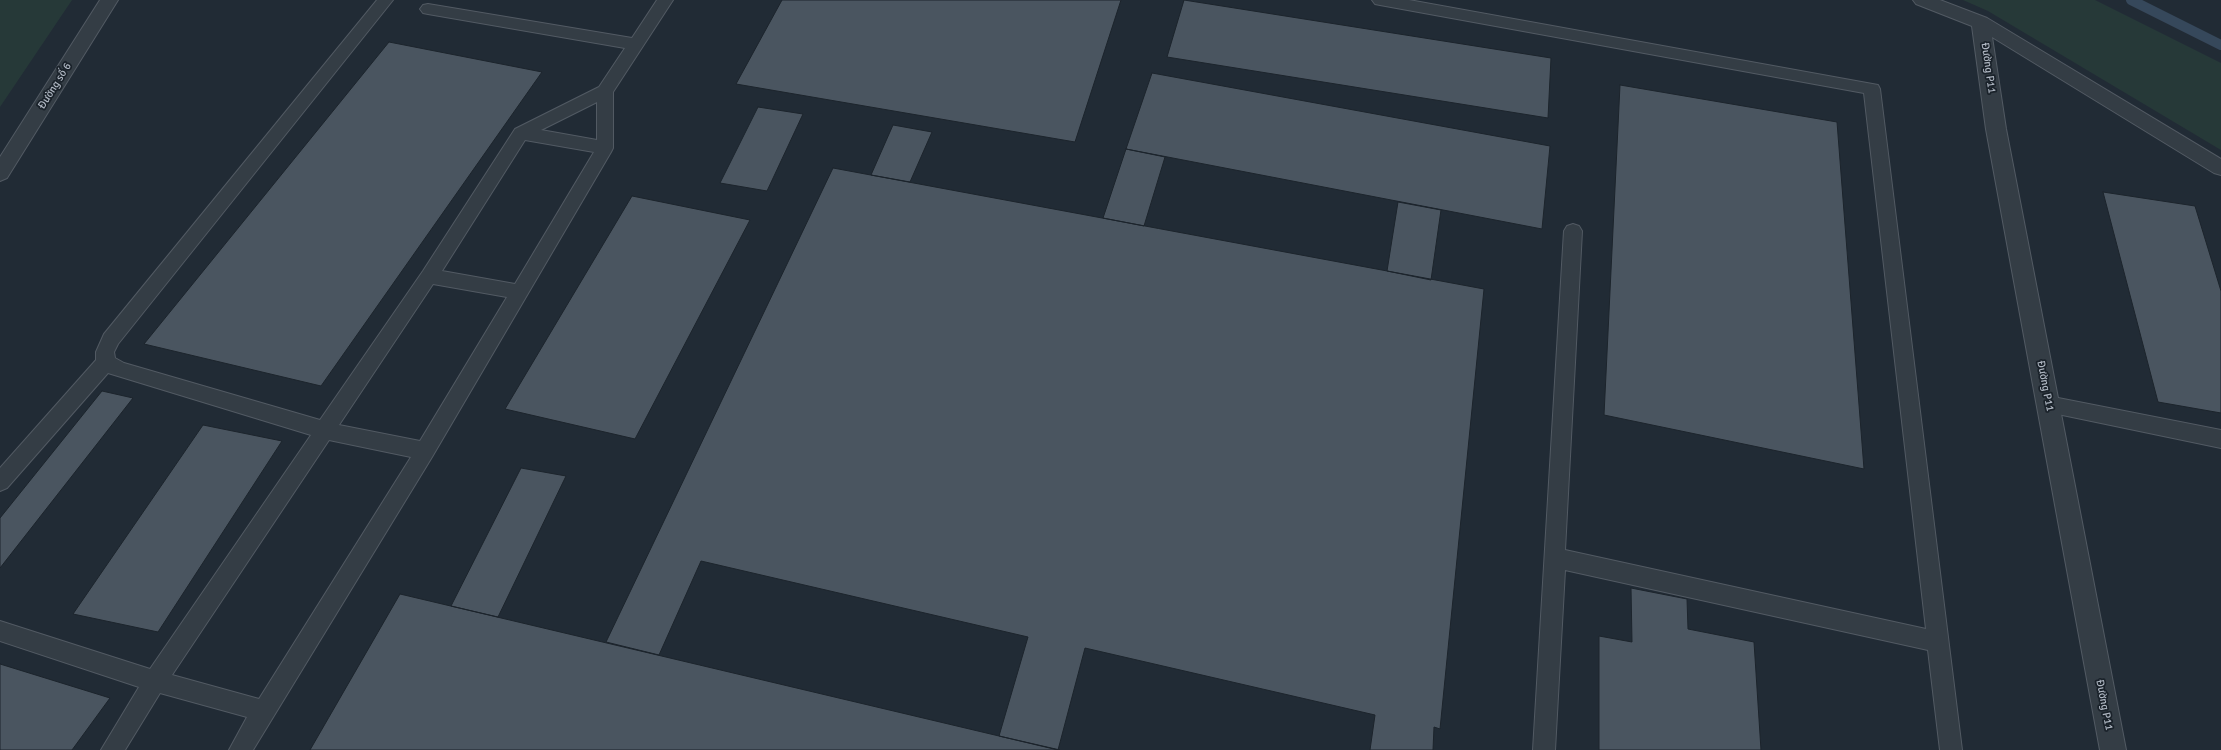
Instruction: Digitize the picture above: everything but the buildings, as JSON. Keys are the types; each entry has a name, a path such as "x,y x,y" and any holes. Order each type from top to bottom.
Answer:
{"street":[{"name":"Đường số 6","path":"0,172 109,0"},
{"path":"1922,0 1981,22 2221,168"},
{"name":"Đường P11","path":"1981,22 1996,128 2113,750"}],"lane":[{"path":"0,482 106,362 105,352 111,339 385,0"},
{"path":"112,750 155,681 429,276 521,134 605,91 665,0"},
{"path":"1380,0 1872,89 1951,750"},
{"path":"428,9 636,44"},
{"path":"240,750 425,451 605,148 605,91"},
{"path":"521,134 605,148"},
{"path":"1544,750 1556,558 1573,231"},
{"path":"429,276 520,292"},
{"path":"106,362 119,369 324,430 425,451"},
{"path":"2048,404 2221,439"},
{"path":"1556,558 1938,642"},
{"path":"0,631 155,681 264,711"}],"green space":[{"path":"0,0 72,0 0,107"},
{"path":"1963,0 2095,0 2221,63 2221,150 1988,11"}],"waterway":[{"path":"2131,0 2221,45"}]}
